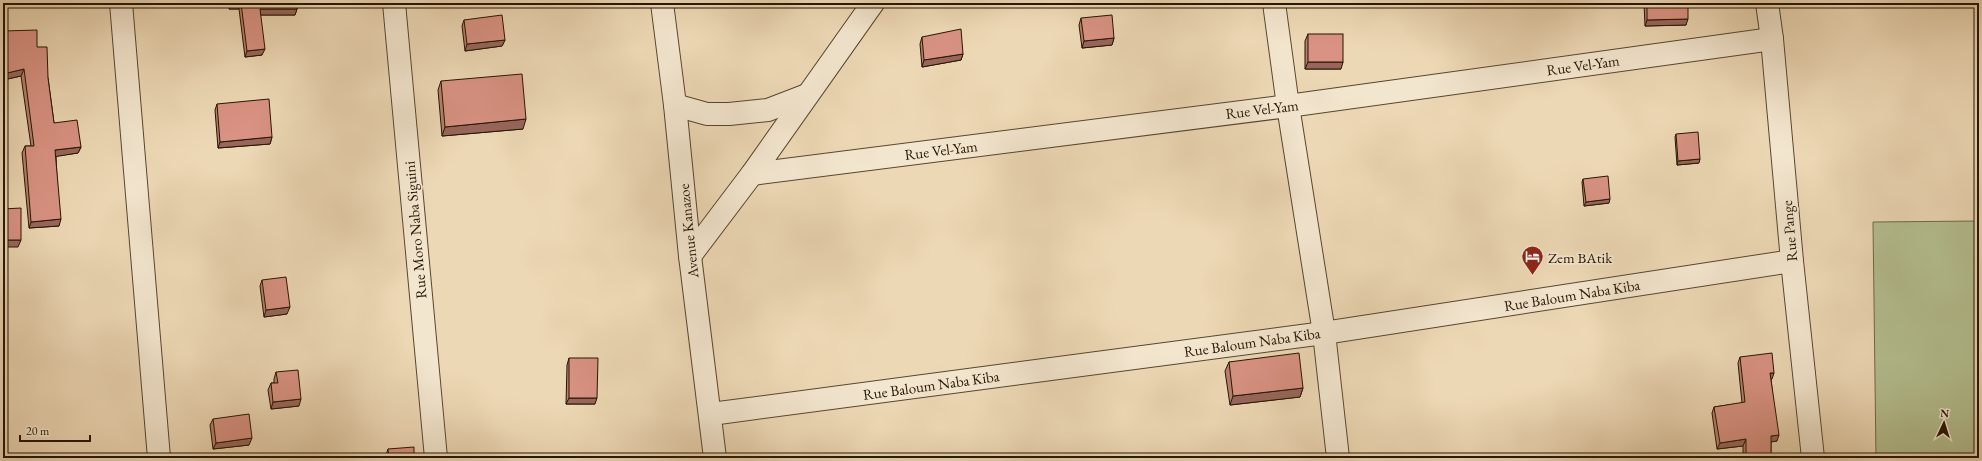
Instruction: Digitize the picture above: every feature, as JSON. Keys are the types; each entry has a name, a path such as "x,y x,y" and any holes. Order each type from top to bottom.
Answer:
{"street":[{"path":"121,3 159,458"},
{"name":"Rue Moro Naba Siguini","path":"394,3 436,458"},
{"name":"Avenue Kanazoe","path":"662,3 675,105 690,256 715,458"},
{"path":"690,256 752,174 873,3"},
{"path":"1274,3 1288,106 1324,333 1338,458"},
{"name":"Rue Pange","path":"1767,3 1772,39 1792,261 1813,458"},
{"name":"Rue Vel-Yam","path":"752,174 1288,106 1772,39"},
{"path":"675,105 707,114 729,114 768,110 807,95"},
{"name":"Rue Baloum Naba Kiba","path":"710,414 1324,333 1792,261"}],"green space":[{"path":"1977,221 1979,458 1876,458 1873,222"}],"building":[{"path":"241,3 297,3 297,9 260,9 265,49 247,51"},
{"path":"1647,3 1688,3 1688,19 1647,20"},
{"path":"502,15 505,40 467,44 464,20"},
{"path":"1112,15 1114,38 1084,41 1081,18"},
{"path":"961,29 963,54 924,60 922,37"},
{"path":"37,30 37,47 47,47 48,78 54,123 77,120 81,147 55,150 61,219 31,222 25,146 34,146 24,69 3,74 3,31"},
{"path":"1308,34 1343,34 1343,62 1308,62"},
{"path":"522,74 526,119 445,127 441,81"},
{"path":"269,99 272,137 220,142 217,104"},
{"path":"1698,132 1700,159 1678,161 1676,134"},
{"path":"1608,176 1610,199 1586,202 1583,179"},
{"path":"21,208 21,240 3,240 3,209"},
{"path":"286,277 290,307 266,310 262,280"},
{"path":"1299,353 1303,388 1233,396 1229,362"},
{"path":"1772,353 1774,373 1770,373 1779,435 1771,436 1771,458 1746,458 1746,439 1720,443 1714,407 1745,402 1740,357"},
{"path":"569,358 598,358 597,398 569,398"},
{"path":"298,370 301,399 273,402 271,383 278,383 276,372"},
{"path":"249,414 252,438 216,443 213,419"},
{"path":"414,447 414,458 389,458 388,449"}],"place":[{"name":"Zem BAtik","path":"1532,276"}]}
